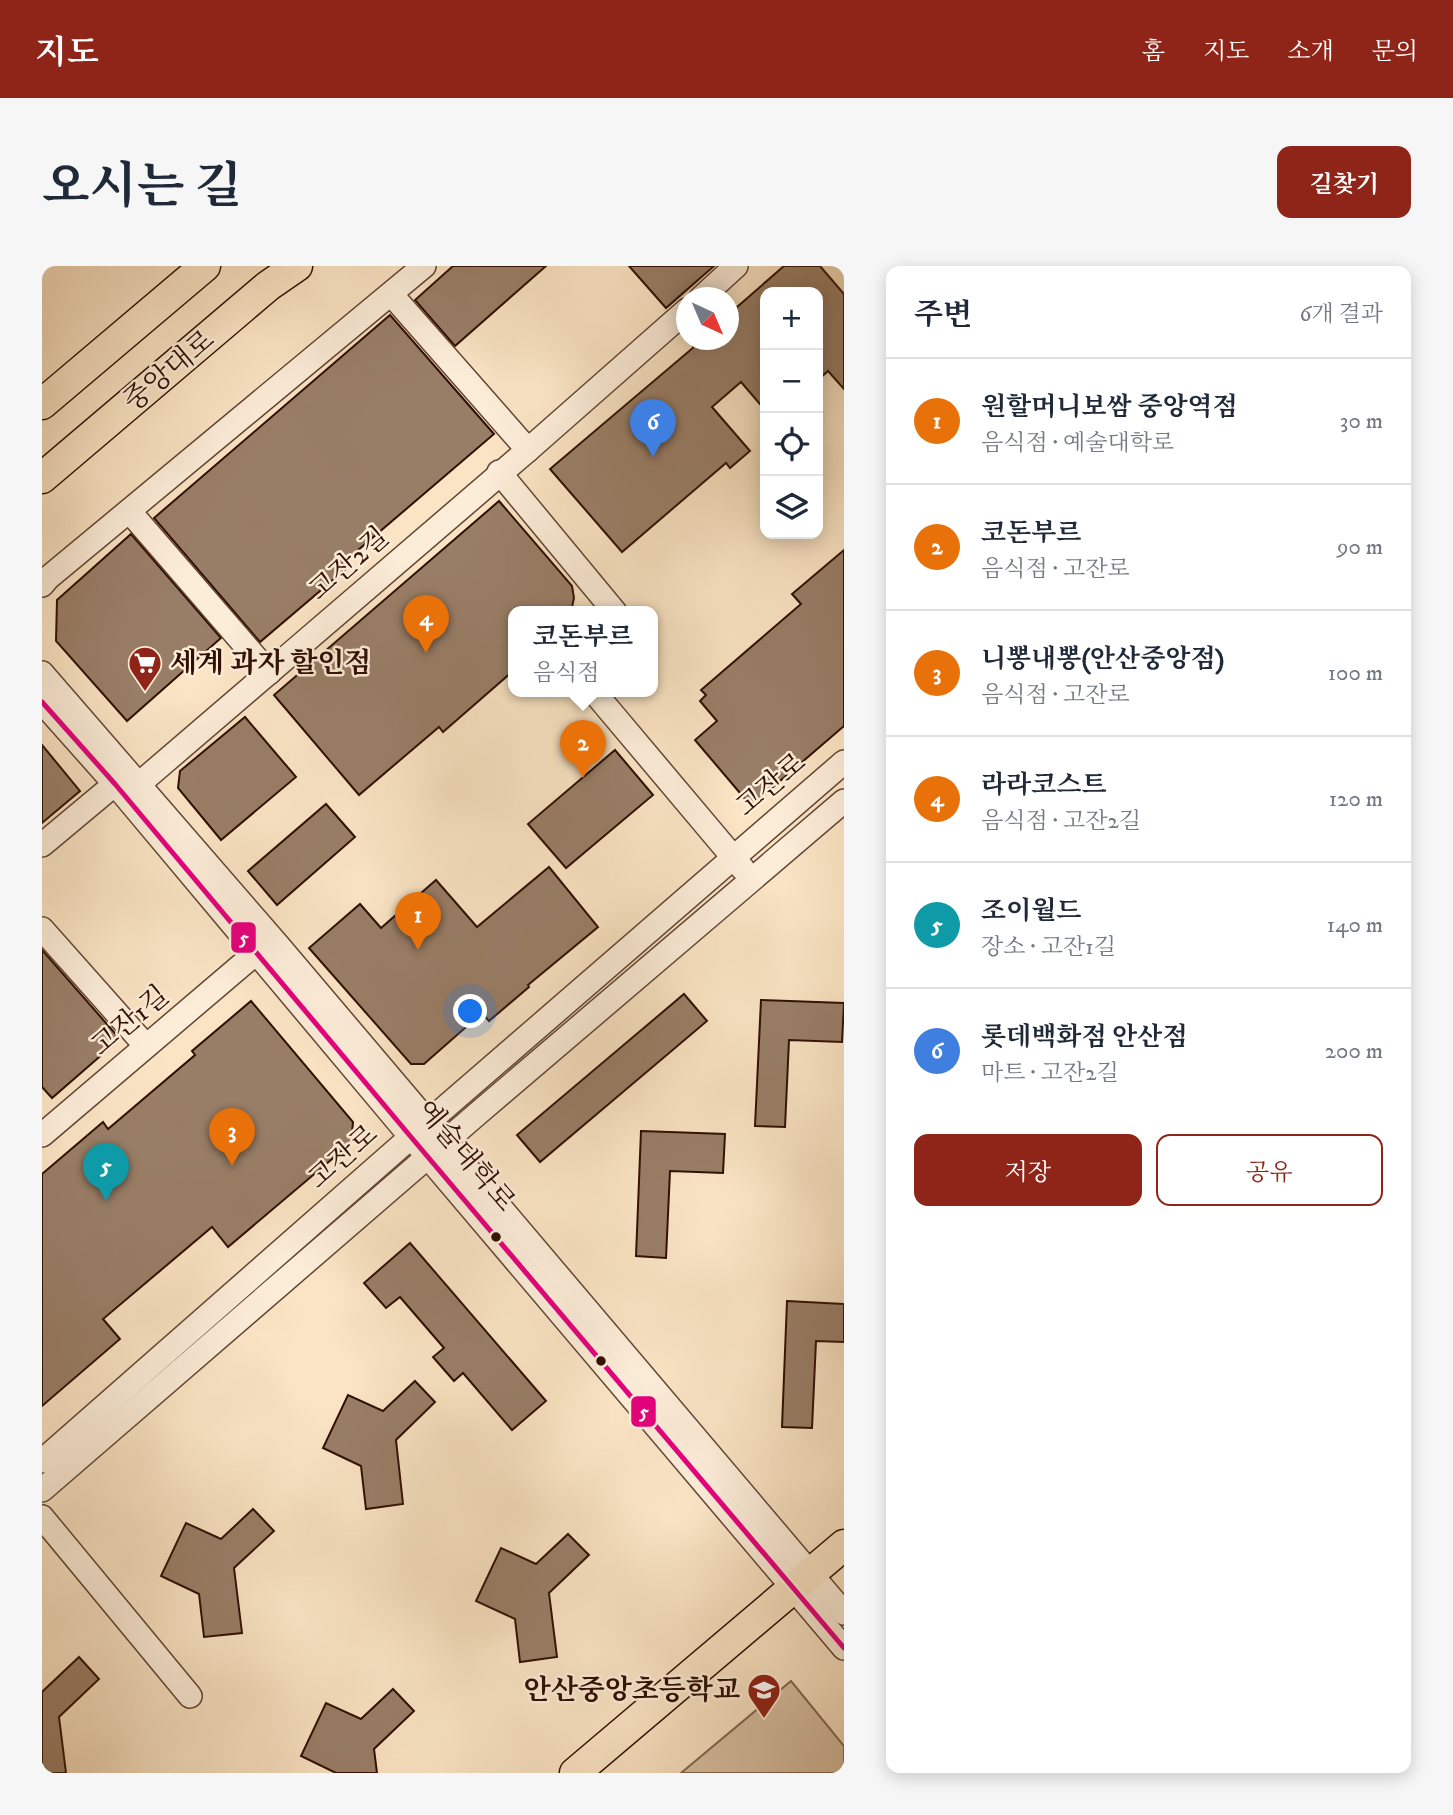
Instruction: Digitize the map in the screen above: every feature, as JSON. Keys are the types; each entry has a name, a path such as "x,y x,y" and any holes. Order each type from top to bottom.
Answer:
{"main road":[{"name":"중앙대로","path":"42,404 205,266"},
{"name":"중앙대로","path":"42,478 278,276 297,266"},
{"path":"575,1773 844,1545"}],"street":[{"path":"42,585 424,266"},
{"path":"713,287 736,266"},
{"path":"391,294 528,450"},
{"name":"고잔2길","path":"139,783 676,320"},
{"path":"499,472 610,606"},
{"path":"130,512 269,673"},
{"name":"예술대학로","path":"42,673 139,783 419,1130 427,1157 802,1581 844,1613"},
{"path":"598,697 752,879"},
{"name":"예술대학로","path":"46,715 115,784 257,952 419,1130 445,1141 802,1581 844,1648"},
{"name":"고잔로","path":"42,1461 844,762"},
{"path":"42,845 115,784 139,783"},
{"name":"고잔로","path":"42,1490 445,1141 844,801"},
{"path":"42,929 146,1046"},
{"name":"고잔1길","path":"42,1135 257,952"},
{"path":"42,1517 190,1696"}],"shaded area":[{"path":"791,1681 844,1746 844,1773 681,1773"}],"building":[{"path":"453,266 546,266 455,346 415,300"},
{"path":"629,266 714,266 690,287 676,287 676,299 666,308"},
{"path":"784,266 820,266 844,294 844,389 828,371 823,376 823,287 760,287 760,404 741,382 712,407 750,451 730,468 726,463 622,552 550,469 690,350 739,350 739,305"},
{"path":"390,315 494,434 343,563 347,568 260,642 154,518"},
{"path":"499,501 572,586 572,606 508,606 508,675 443,732 439,727 359,795 274,695"},
{"path":"131,534 221,638 127,721 56,641 57,600"},
{"path":"844,550 844,726 751,806 695,740 717,721 700,701 706,695 701,690 801,604 792,594"},
{"path":"245,717 296,777 221,840 178,788 180,771"},
{"path":"42,745 80,791 42,823"},
{"path":"615,750 653,795 566,868 528,824"},
{"path":"326,804 355,837 277,905 248,871"},
{"path":"549,867 598,927 489,1021 482,1013 424,1064 411,1064 309,948 360,904 381,928 436,880 477,927"},
{"path":"42,950 120,1039 52,1098 42,1087"},
{"path":"684,994 707,1021 540,1162 517,1135"},
{"path":"761,1000 844,1003 842,1042 789,1040 785,1127 755,1126"},
{"path":"251,1001 353,1122 351,1143 228,1247 212,1227 103,1319 120,1339 42,1406 42,1174 103,1122 108,1129 195,1055 192,1051"},
{"path":"641,1131 725,1134 723,1173 670,1171 666,1258 636,1256"},
{"path":"410,1243 546,1401 512,1430 463,1373 454,1381 433,1357 444,1348 400,1297 386,1308 364,1283"},
{"path":"787,1301 844,1304 844,1342 816,1341 812,1428 782,1427"},
{"path":"415,1381 435,1402 396,1440 403,1504 366,1509 361,1466 323,1448 348,1395 383,1411"},
{"path":"253,1509 274,1531 234,1568 242,1633 204,1637 199,1594 161,1576 186,1523 221,1539"},
{"path":"568,1534 589,1555 549,1593 557,1657 520,1662 515,1619 476,1601 501,1548 536,1564"},
{"path":"79,1657 99,1679 59,1717 66,1773 42,1773 42,1692"},
{"path":"393,1689 414,1711 374,1749 377,1773 336,1773 301,1756 326,1703 361,1719"}],"transit line":[{"name":"5","path":"42,702 115,784 844,1648"}],"place":[{"name":"롯데백화점 안산점","path":"653,457"},
{"name":"라라코스트","path":"426,653"},
{"name":"세계 과자 할인점","path":"145,693"},
{"name":"코돈부르","path":"583,778"},
{"name":"원할머니보쌈 중앙역점","path":"418,950"},
{"name":"니뽕내뽕(안산중앙점)","path":"232,1166"},
{"name":"조이월드","path":"106,1201"},
{"name":"안산중앙초등학교","path":"764,1720"}]}
